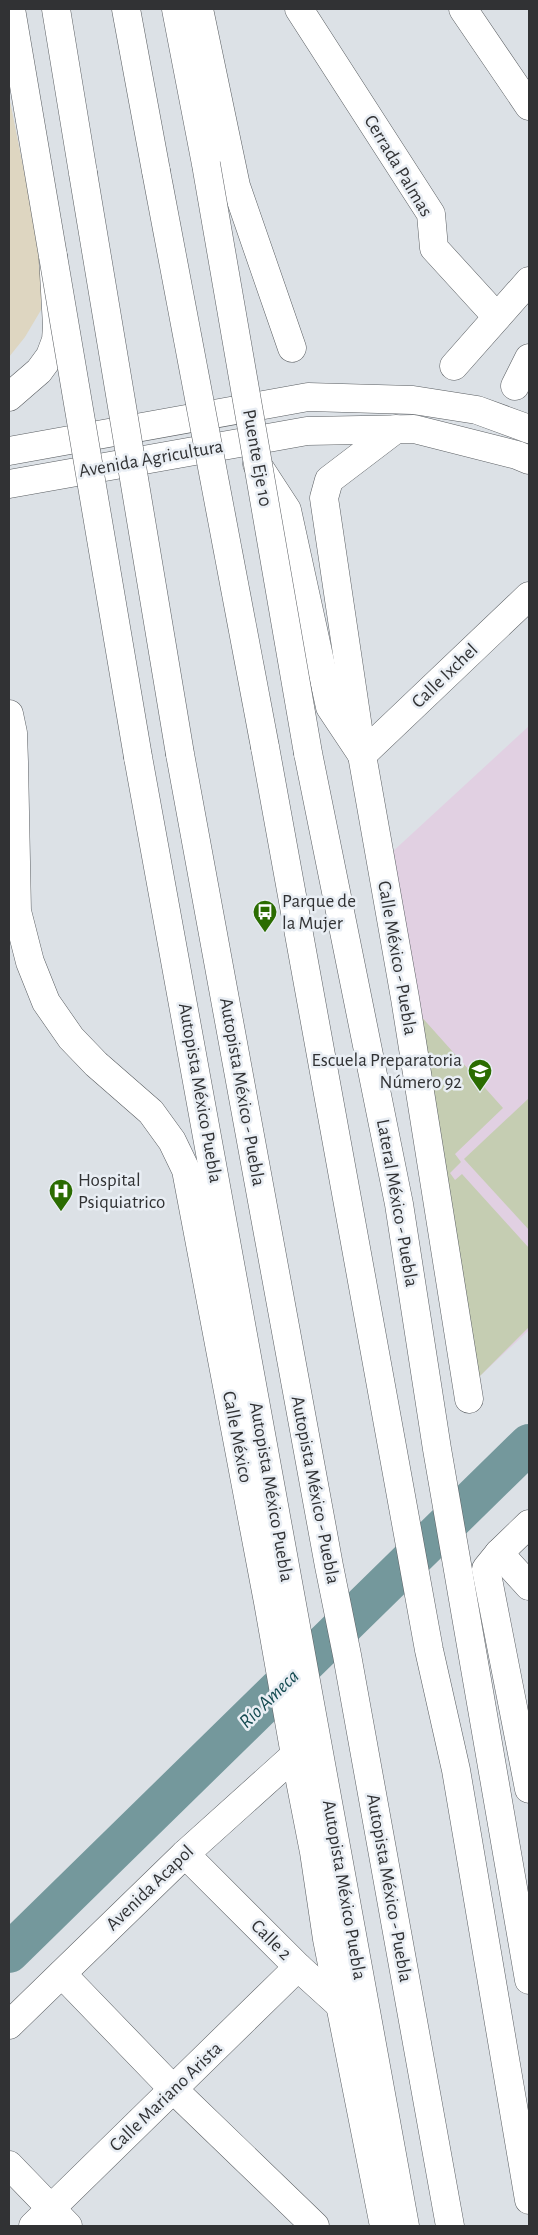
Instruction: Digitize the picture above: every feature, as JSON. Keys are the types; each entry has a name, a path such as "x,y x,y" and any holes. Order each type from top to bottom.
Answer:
{"main road":[{"path":"9,397 39,371 50,356 56,340 57,326 53,256 11,9"},
{"name":"Autopista México - Puebla","path":"56,9 180,754 347,1656 450,2226"},
{"path":"126,9 265,747 398,1483 430,1650 456,1770 529,2200"},
{"name":"Puente Eje 10","path":"176,9 206,164 308,752"},
{"path":"199,9 236,186 292,348"},
{"name":"Cerrada Palmas","path":"299,9 431,214 434,248 497,317"},
{"path":"463,9 529,106"},
{"name":"Autopista México Puebla","path":"53,256 280,1600 302,1748 314,1852 340,2005 384,2226"},
{"path":"454,366 529,282"},
{"path":"515,386 529,358"},
{"name":"Avenida Agricultura","path":"9,451 308,397 413,400 477,410 529,429"},
{"name":"Calle México - Puebla","path":"396,429 329,480 324,498 362,755 405,998 469,1399"},
{"name":"Avenida Agricultura","path":"9,484 307,431 414,429 517,455 529,460"},
{"path":"258,464 287,510 330,707 362,755"},
{"name":"Calle Ixchel","path":"362,755 529,596"},
{"name":"Calle México","path":"9,714 13,733 17,911 30,962 46,1002 71,1038 96,1064 151,1112 172,1141 186,1170 280,1600"},
{"name":"Lateral México - Puebla","path":"308,752 399,1204 437,1449 529,1980"},
{"path":"492,1561 529,1524"},
{"path":"492,1561 529,1586"},
{"path":"492,1561 529,1789"},
{"name":"Autopista México Puebla","path":"302,1748 366,2014 404,2226"},
{"name":"Avenida Acapol","path":"9,2025 185,1854 302,1748"},
{"name":"Calle 2","path":"185,1854 298,1967 340,2005 366,2014"},
{"name":"Calle Mariano Arista","path":"51,2220 173,2089 298,1967"},
{"path":"62,1974 173,2089 315,2226"},
{"path":"9,2165 51,2220"}],"shaded area":[{"path":"9,96 42,261 41,310 25,337 9,357"},
{"name":"Escuela Preparatoria Número 92","path":"529,726 529,1330 479,1377 390,854"}],"green space":[{"path":"419,1014 503,1108 455,1154 461,1162 450,1173 455,1180 462,1174 529,1248 529,1327 479,1377"},
{"path":"529,1098 529,1230 464,1159"}],"waterway":[{"name":"Río Ameca","path":"9,1953 529,1444"}],"place":[{"name":"Parque de la Mujer","path":"265,933"},
{"name":"Escuela Preparatoria Número 92","path":"480,1092"},
{"name":"Hospital Psiquiatrico","path":"61,1212"}]}
